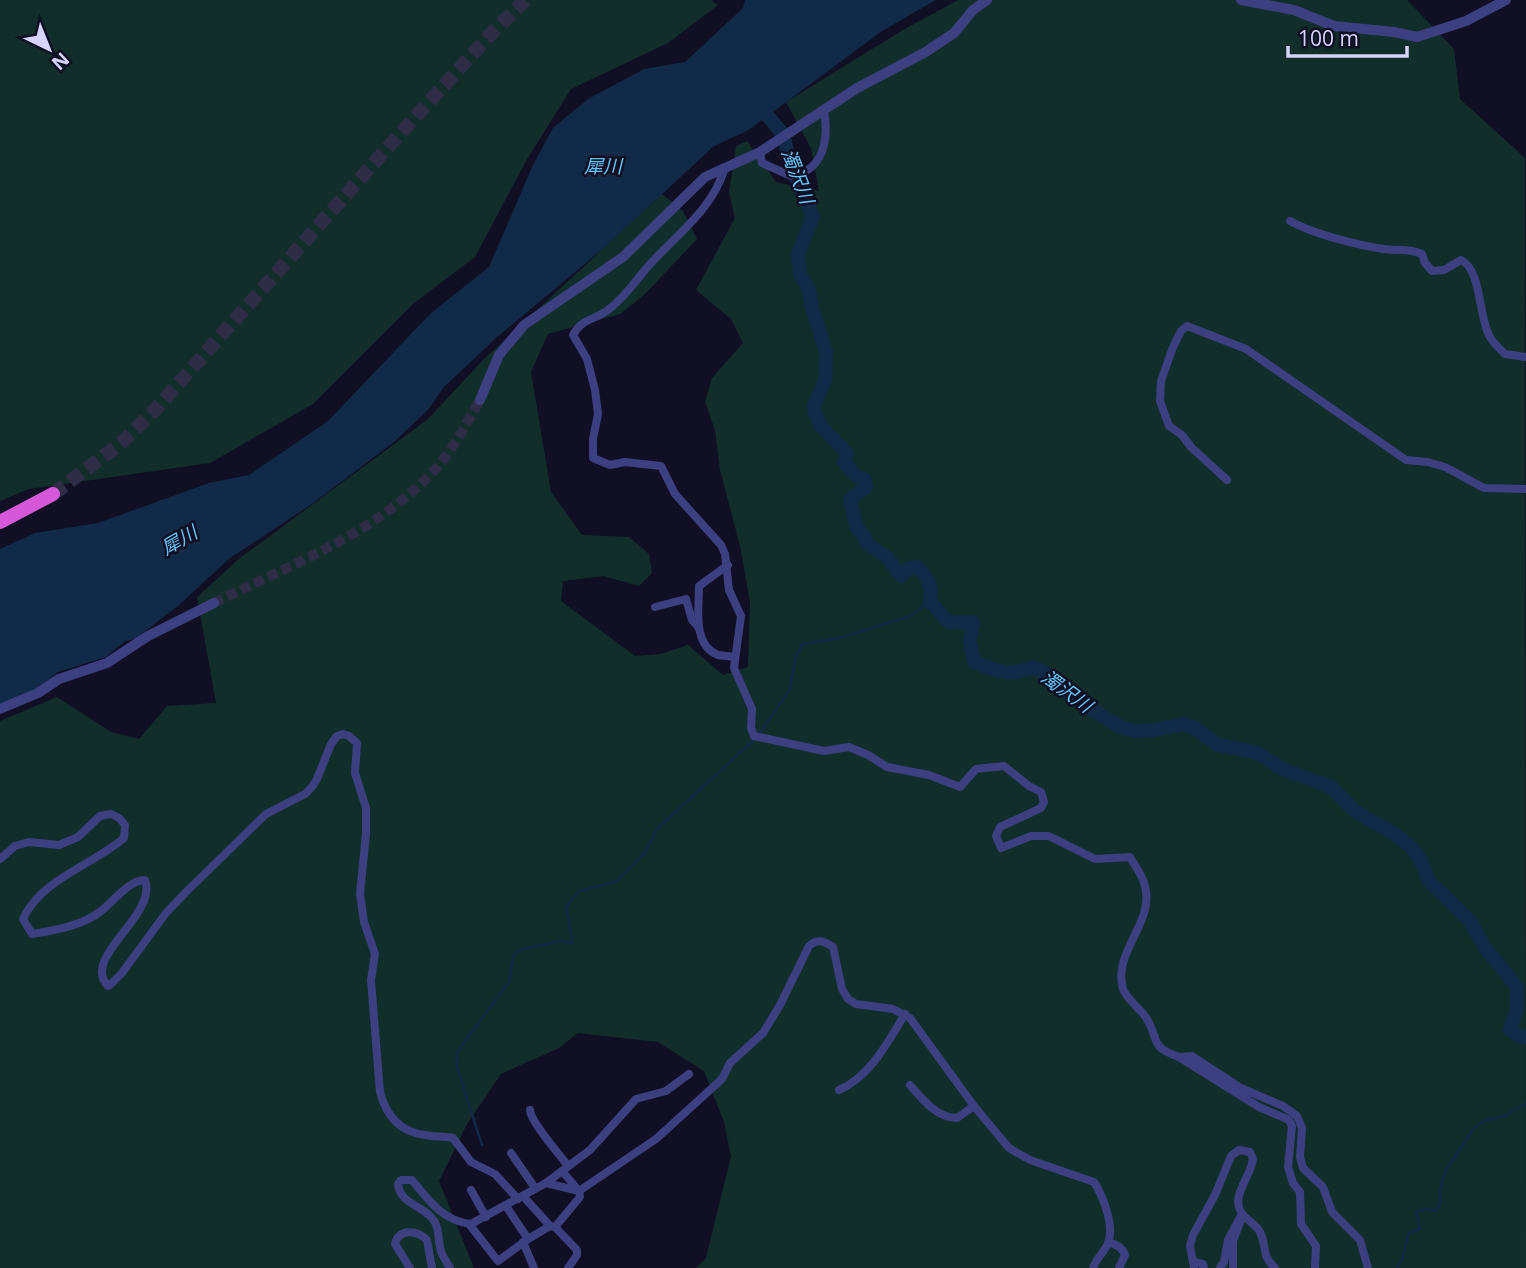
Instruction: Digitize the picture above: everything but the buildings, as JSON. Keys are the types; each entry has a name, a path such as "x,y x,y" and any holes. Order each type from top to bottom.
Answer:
{"highway":[{"path":"0,522 53,494"}],"street":[{"path":"480,400 499,355 524,325 623,257 705,177 760,152 857,88 924,53 954,33 973,10 987,0"},
{"path":"1241,0 1294,10 1334,26 1417,37 1466,21 1506,0"},
{"path":"760,152 762,163 791,176 807,171 821,158 824,150 824,111"},
{"path":"724,168 715,192 690,226 651,263 625,295 606,312 581,323 573,335 587,359 595,390 598,414 593,439 593,458 610,465 625,462 661,466 675,494 721,545 728,565 729,590 741,616 734,668 752,709 751,728 756,737 824,751 849,747 887,767 929,775 960,787 976,769 1004,766 1028,786 1041,792 1044,802 1041,808 1000,827 996,836 1002,848 1031,836 1049,836 1095,859 1130,857 1143,879 1146,899 1139,930 1123,962 1122,987 1148,1020 1154,1043 1165,1052 1179,1057 1259,1107 1289,1121 1292,1126 1288,1167 1293,1183 1300,1192 1301,1224 1317,1250 1315,1268"},
{"path":"1290,221 1305,230 1372,246 1412,250 1422,254 1432,271 1444,270 1461,260 1467,263 1474,274 1482,317 1489,336 1505,354 1526,357"},
{"path":"1227,480 1191,447 1182,435 1169,426 1160,401 1161,380 1172,347 1187,326 1246,349 1406,460 1445,467 1484,488 1526,489"},
{"path":"698,627 699,586 728,565"},
{"path":"655,607 686,599 692,620 705,644 718,654 735,657"},
{"path":"0,709 38,694 59,679 107,663 148,636 214,603"},
{"path":"0,859 15,846 29,842 59,845 78,837 100,816 111,814 125,825 124,838 62,878 31,905 23,919 32,934 78,924 99,913 137,881 145,880 147,889 144,903 109,951 102,971 102,979 108,986 166,913 266,814 305,794 317,779 337,736 349,736 357,743 355,773 366,808 360,894 364,922 375,954 371,980 383,1106 393,1120 411,1131 422,1135 453,1138 471,1162 495,1174 577,1250 577,1255 568,1268"},
{"path":"546,1183 579,1191 656,1139 722,1079 730,1063 763,1033 812,943 822,941 833,947 842,989 848,999 856,1004 893,1009 905,1014 919,1028 974,1106 1009,1148 1020,1156 1094,1182 1099,1189 1110,1226 1109,1242 1093,1268"},
{"path":"839,1090 850,1085 882,1052 905,1014"},
{"path":"1179,1057 1192,1056 1241,1088 1283,1106 1297,1116 1302,1128 1300,1157 1303,1168 1323,1187 1332,1212 1360,1240 1368,1268"},
{"path":"450,1268 441,1252 436,1224 430,1215 405,1200 398,1190 398,1184 406,1178 412,1180 446,1217 458,1223 469,1224 546,1183 590,1150 636,1099 666,1091 689,1074"},
{"path":"909,1085 931,1107 947,1117 957,1118 974,1106"},
{"path":"469,1224 498,1261 526,1240 553,1226 580,1197 565,1168 535,1124 530,1110"},
{"path":"1204,1268 1203,1264 1194,1265 1190,1246 1193,1235 1215,1195 1231,1156 1239,1150 1250,1152 1254,1159 1238,1200 1242,1214 1239,1231 1233,1241 1233,1268"},
{"path":"511,1153 535,1188"},
{"path":"471,1190 486,1217"},
{"path":"506,1206 526,1240 534,1268"},
{"path":"1220,1268 1224,1262 1228,1240 1242,1214"},
{"path":"1242,1214 1258,1229 1266,1260 1275,1268"},
{"path":"410,1268 395,1244 397,1237 404,1233 416,1233 427,1240 432,1268"},
{"path":"1109,1242 1123,1250 1125,1255 1119,1268"}],"green space":[{"path":"0,0 711,0 718,5 668,43 571,89 526,161 475,257 414,303 313,404 210,463 29,489 0,501"},
{"path":"958,0 1407,0 1454,49 1460,99 1525,158 1526,1268 696,1268 706,1258 731,1156 724,1122 704,1071 658,1042 578,1033 559,1048 501,1074 467,1124 439,1181 474,1268 0,1268 0,721 57,697 111,732 139,739 167,706 216,703 197,597 240,558 428,419 483,360 662,194 683,211 697,239 644,295 620,314 548,334 531,372 551,492 582,535 629,537 649,554 652,573 639,586 603,576 563,581 561,601 635,656 661,654 688,645 723,675 748,667 750,602 740,546 720,470 715,430 705,402 712,378 743,343 731,319 696,290 735,218 729,192 736,146 747,141 776,182 819,191 811,148 786,102 903,30"}],"water":[{"name":"犀川","path":"745,0 936,0 882,31 747,131 714,146 604,248 496,338 444,387 428,410 394,442 312,504 230,558 179,605 135,639 125,641 106,657 58,672 34,691 0,704 0,549 35,533 98,523 209,483 249,475 328,421 431,313 489,267 533,165 553,128 588,99 644,69 685,62 743,8"}],"waterway":[{"name":"濁沢川","path":"756,102 783,134 790,163 813,217 798,254 800,275 809,289 826,352 825,380 814,405 815,413 820,425 847,453 844,462 855,475 865,480 866,487 850,499 856,527 867,544 887,557 901,576 909,568 917,567 929,582 930,601 948,622 973,622 970,642 974,662 1004,672 1018,672 1033,667 1057,679 1073,698 1122,728 1136,731 1155,730 1183,724 1195,728 1218,745 1255,752 1285,770 1331,787 1355,811 1396,835 1412,848 1429,881 1470,921 1486,949 1517,987 1517,1009 1510,1030 1526,1037"},
{"path":"759,734 789,691 796,657 802,644 839,638 911,616 930,601"},
{"path":"482,1145 457,1067 457,1052 509,982 513,957 519,950 561,941 573,943 566,907 579,891 617,881 646,852 656,830 755,739"},
{"path":"1397,1268 1402,1260 1409,1233 1420,1229 1416,1212 1425,1209 1436,1211 1440,1204 1440,1190 1445,1172 1474,1128 1486,1120 1505,1116 1526,1103"}],"tunnel":[{"path":"53,494 121,443 155,410 397,137 525,0"},
{"path":"214,603 325,549 403,500 442,461 480,400"}]}
